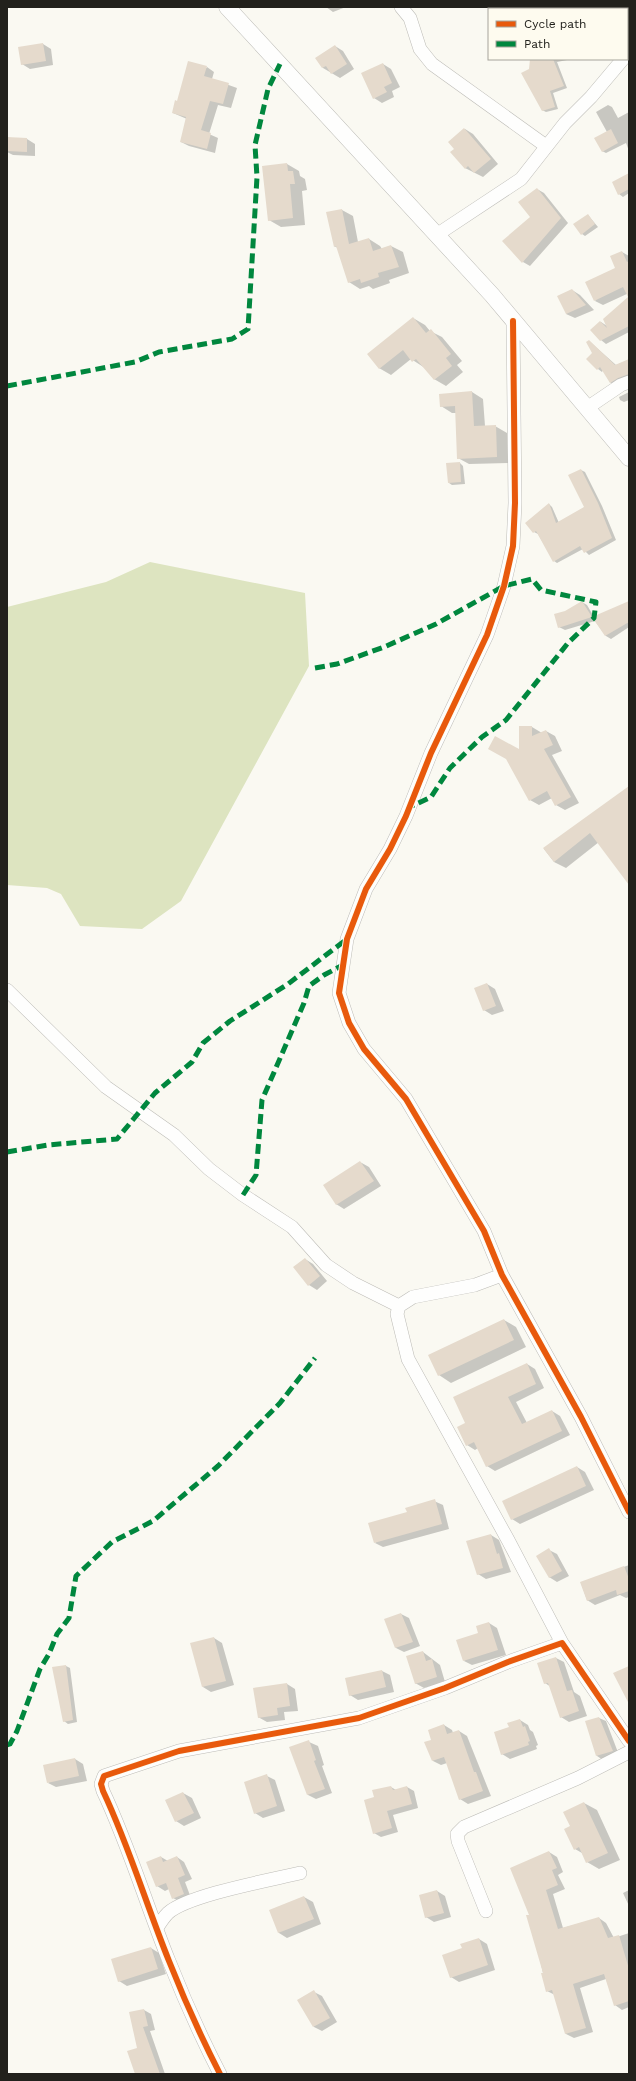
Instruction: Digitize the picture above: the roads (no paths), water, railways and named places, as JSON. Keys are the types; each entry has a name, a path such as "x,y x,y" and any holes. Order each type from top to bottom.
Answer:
{"street":[{"path":"227,7 438,234 513,320 629,458"},
{"path":"401,7 410,18 420,49 432,64 546,146"},
{"path":"438,234 521,180 546,146 623,60"},
{"path":"513,320 515,503 513,546 504,586 487,635 431,753 406,816 366,889 347,939 339,993 349,1023 360,1043 406,1099 484,1231 502,1275 582,1417 629,1512"},
{"path":"587,408 621,385 629,382"},
{"path":"7,990 106,1087 174,1135 209,1169 243,1195 292,1227 326,1265 353,1283 399,1306"},
{"path":"502,1275 475,1285 413,1297 406,1300 399,1306 397,1314 398,1322 408,1359 508,1540 562,1643 629,1741"},
{"path":"220,2074 187,2002 157,1928 122,1831 102,1791 102,1779 104,1776 179,1751 359,1718 445,1688 508,1662 562,1643"},
{"path":"486,1911 458,1842 457,1834 464,1827 578,1778 629,1752"},
{"path":"157,1928 168,1913 178,1906 204,1897 300,1873"}]}
